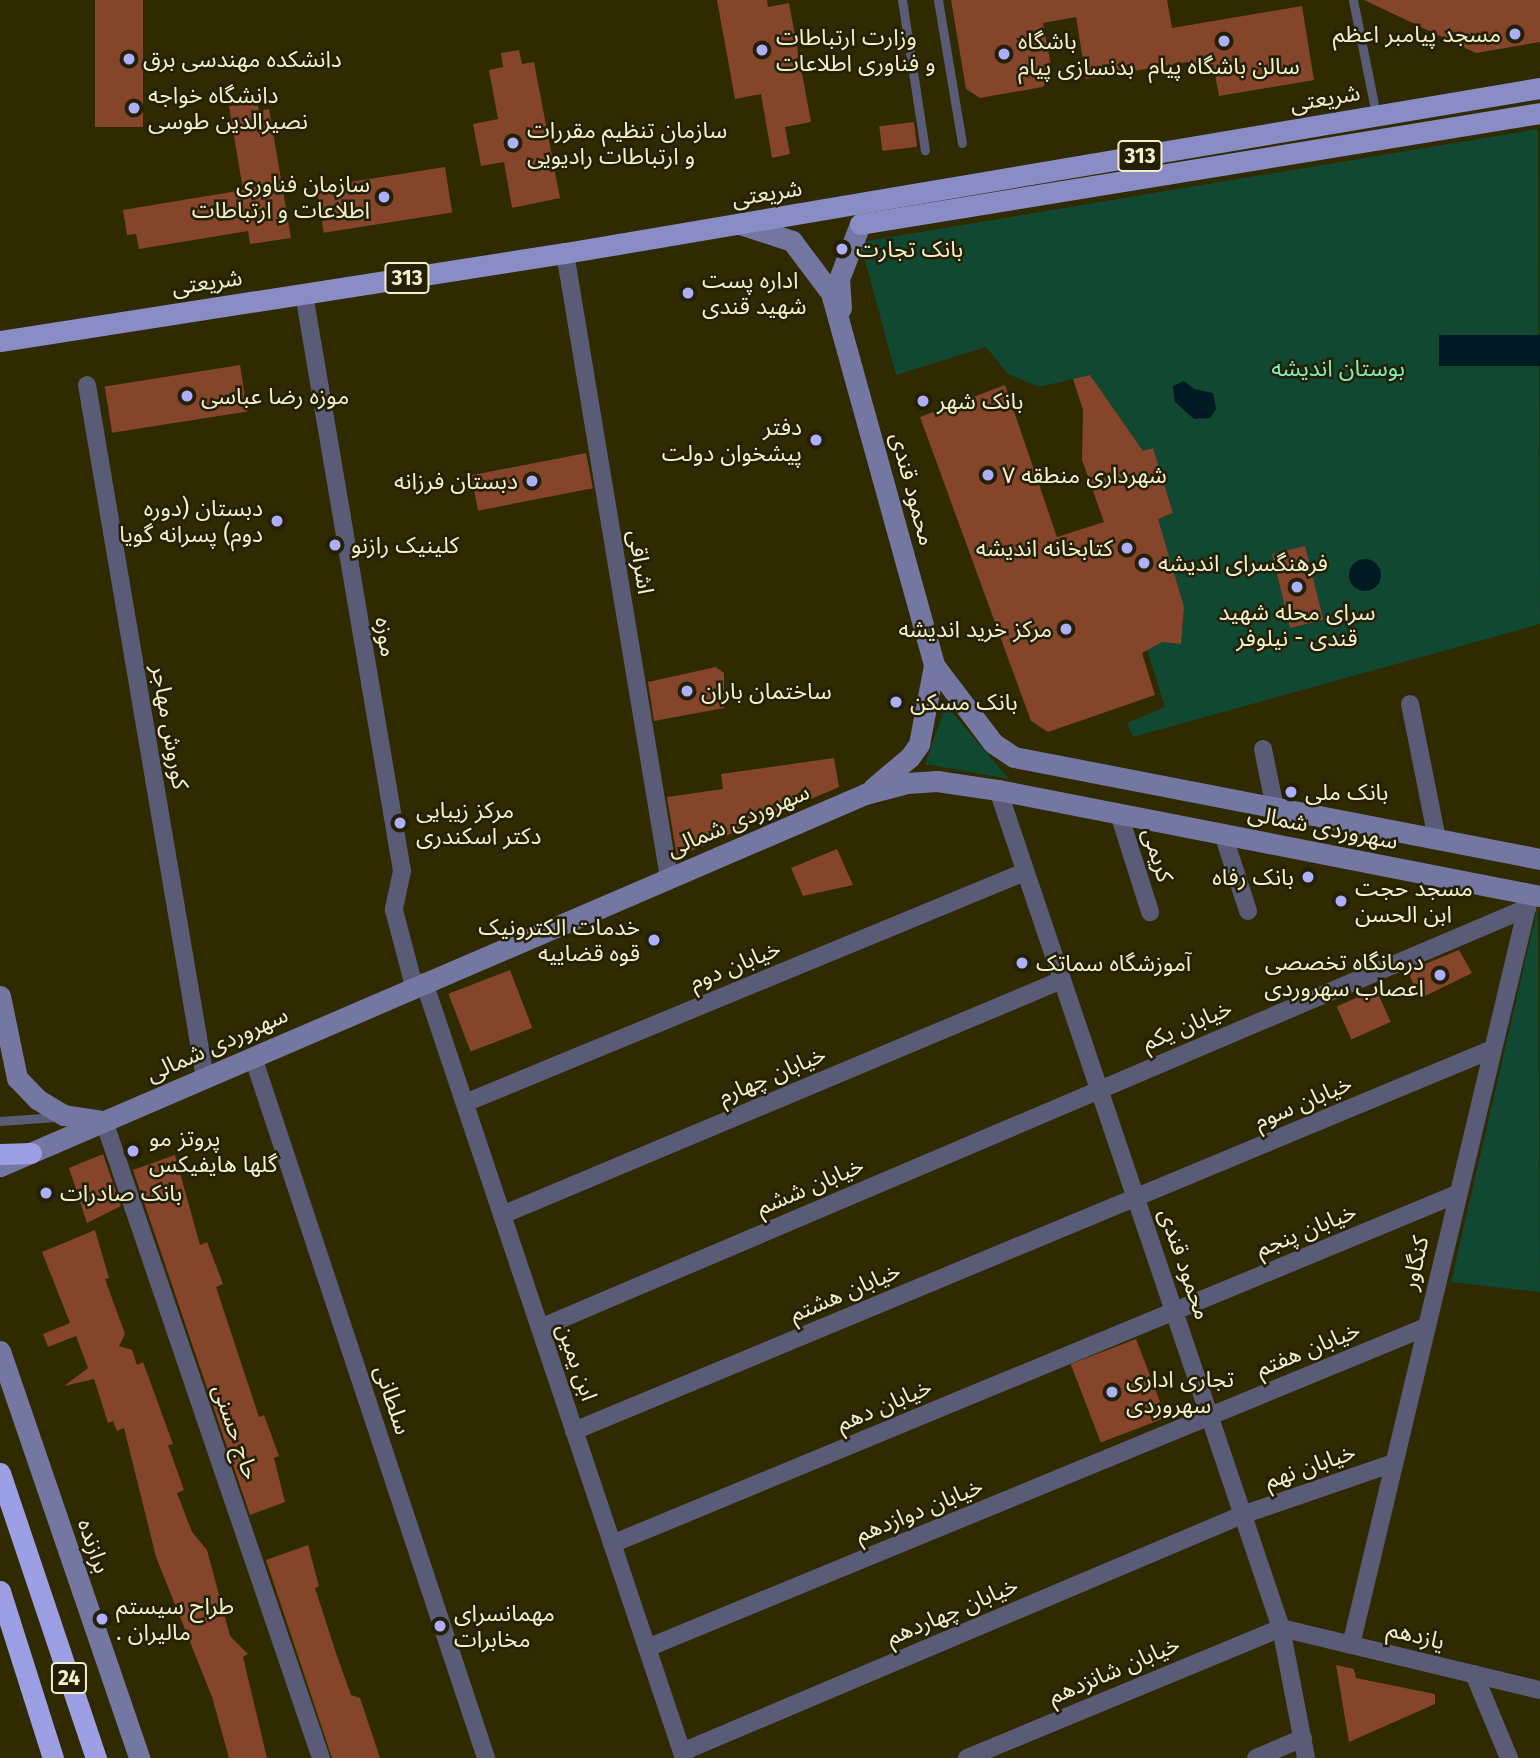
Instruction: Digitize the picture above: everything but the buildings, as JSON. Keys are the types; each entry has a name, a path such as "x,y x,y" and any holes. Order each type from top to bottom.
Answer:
{"highway":[{"path":"0,1154 31,1153"},
{"name":"24","path":"0,1473 96,1758"},
{"name":"24","path":"1,1596 53,1758"}],"main road":[{"name":"شریعتی","path":"0,341 565,253 1540,88"},
{"name":"محمود قندی","path":"842,328 839,279 860,225 1540,113"},
{"name":"محمود قندی","path":"740,224 792,241 831,293 933,665"},
{"name":"سهروردی شمالی","path":"933,665 974,723 1014,757 1540,859"},
{"path":"865,794 910,757 919,744 933,665"},
{"name":"سهروردی شمالی","path":"0,1166 865,794 918,781 998,790 1532,899"},
{"path":"1,1009 17,1078 37,1099 64,1115 104,1121"},
{"name":"برازنده","path":"0,1351 139,1758"}],"street":[{"name":"اشراقی","path":"565,253 669,878"},
{"name":"موزه","path":"304,294 402,871 394,910 419,984"},
{"name":"کوروش مهاجر","path":"87,385 205,1078"},
{"path":"1410,704 1437,839"},
{"path":"1263,749 1275,808"},
{"name":"محمود قندی","path":"998,790 1281,1628 1307,1758"},
{"name":"کریمی","path":"1119,814 1150,912"},
{"path":"1223,834 1248,911"},
{"name":"خیابان دوم","path":"465,1103 1025,872"},
{"name":"کنگاور","path":"1352,1645 1490,1050 1532,899"},
{"name":"خیابان یکم","path":"1099,1090 1532,899"},
{"name":"خیابان چهارم","path":"502,1214 1062,980"},
{"name":"ابن یمین","path":"419,984 465,1103 683,1755"},
{"name":"خیابان سوم","path":"1135,1198 1490,1050"},
{"name":"سلطانی","path":"253,1057 486,1758"},
{"name":"خیابان ششم","path":"540,1328 1099,1090"},
{"name":"حاج حسنی","path":"104,1121 321,1758"},
{"name":"خیابان پنجم","path":"1174,1311 1457,1194"},
{"name":"خیابان هشتم","path":"575,1432 1135,1198"},
{"name":"خیابان دهم","path":"612,1544 1174,1311"},
{"name":"خیابان هفتم","path":"1209,1416 1426,1327"},
{"name":"خیابان دوازدهم","path":"647,1648 1209,1416"},
{"name":"خیابان نهم","path":"1242,1515 1394,1463"},
{"name":"خیابان چهاردهم","path":"683,1755 1242,1515"},
{"name":"یازدهم","path":"1281,1628 1540,1690"},
{"name":"خیابان شانزدهم","path":"967,1758 1281,1628"},
{"path":"1474,1674 1509,1758"},
{"path":"1256,1758 1303,1738"}],"lane":[{"path":"902,0 925,150"},
{"path":"937,0 962,143"},
{"path":"1353,0 1377,116"},
{"path":"0,1121 64,1115"}],"green space":[{"name":"بوستان اندیشه","path":"1538,129 1540,624 1133,737 1127,723 1165,707 1147,650 1162,642 1181,644 1184,607 1157,519 1173,513 1152,448 1143,451 1090,375 1039,387 1008,374 986,347 896,375 860,242"},
{"path":"946,705 1009,779 925,764"},
{"path":"1538,906 1540,1292 1451,1282"}],"water":[{"path":"1439,335 1540,335 1540,366 1439,366"},
{"path":"1184,381 1194,389 1213,393 1216,409 1210,418 1194,419 1175,402 1173,386"},
{"path":"1365,559 1376,564 1381,575 1376,586 1365,591 1354,586 1349,575 1354,564"}],"place":[{"name":"مسجد پیامبر اعظم","path":"1515,34"},
{"name":"سالن باشگاه پیام","path":"1224,41"},
{"name":"وزارت ارتباطات و فناوری اطلاعات","path":"762,50"},
{"name":"باشگاه بدنسازی پیام","path":"1004,54"},
{"name":"دانشکده مهندسی برق","path":"129,59"},
{"name":"دانشگاه خواجه نصیرالدین طوسی","path":"134,108"},
{"name":"سازمان تنظیم مقررات و ارتباطات رادیویی","path":"513,143"},
{"name":"سازمان فناوری اطلاعات و ارتباطات","path":"384,197"},
{"name":"بانک تجارت","path":"842,249"},
{"name":"اداره پست شهید قندی","path":"688,293"},
{"name":"موزه رضا عباسی","path":"187,396"},
{"name":"بانک شهر","path":"923,401"},
{"name":"دفتر پیشخوان دولت","path":"816,440"},
{"name":"شهرداری منطقه ۷","path":"988,475"},
{"name":"دبستان فرزانه","path":"532,481"},
{"name":"دبستان (دوره دوم) پسرانه گویا","path":"277,521"},
{"name":"کلینیک رازنو","path":"335,545"},
{"name":"کتابخانه اندیشه","path":"1127,548"},
{"name":"فرهنگسرای اندیشه","path":"1144,563"},
{"name":"سرای محله شهید قندی - نیلوفر","path":"1297,587"},
{"name":"مرکز خرید اندیشه","path":"1066,629"},
{"name":"ساختمان باران","path":"687,691"},
{"name":"بانک مسکن","path":"896,702"},
{"name":"بانک ملی","path":"1291,792"},
{"name":"مرکز زیبایی دکتر اسکندری","path":"400,823"},
{"name":"بانک رفاه","path":"1308,877"},
{"name":"مسجد حجت ابن الحسن","path":"1341,901"},
{"name":"خدمات الکترونیک قوه قضاییه","path":"654,940"},
{"name":"آموزشگاه سماتک","path":"1022,963"},
{"name":"درمانگاه تخصصی اعصاب سهروردی","path":"1440,975"},
{"name":"پروتز مو گلها هایفیکس","path":"133,1151"},
{"name":"بانک صادرات","path":"46,1193"},
{"name":"تجاری اداری سهروردی","path":"1112,1392"},
{"name":"طراح سیستم . مالیران","path":"102,1619"},
{"name":"مهمانسرای مخابرات","path":"440,1626"}]}
